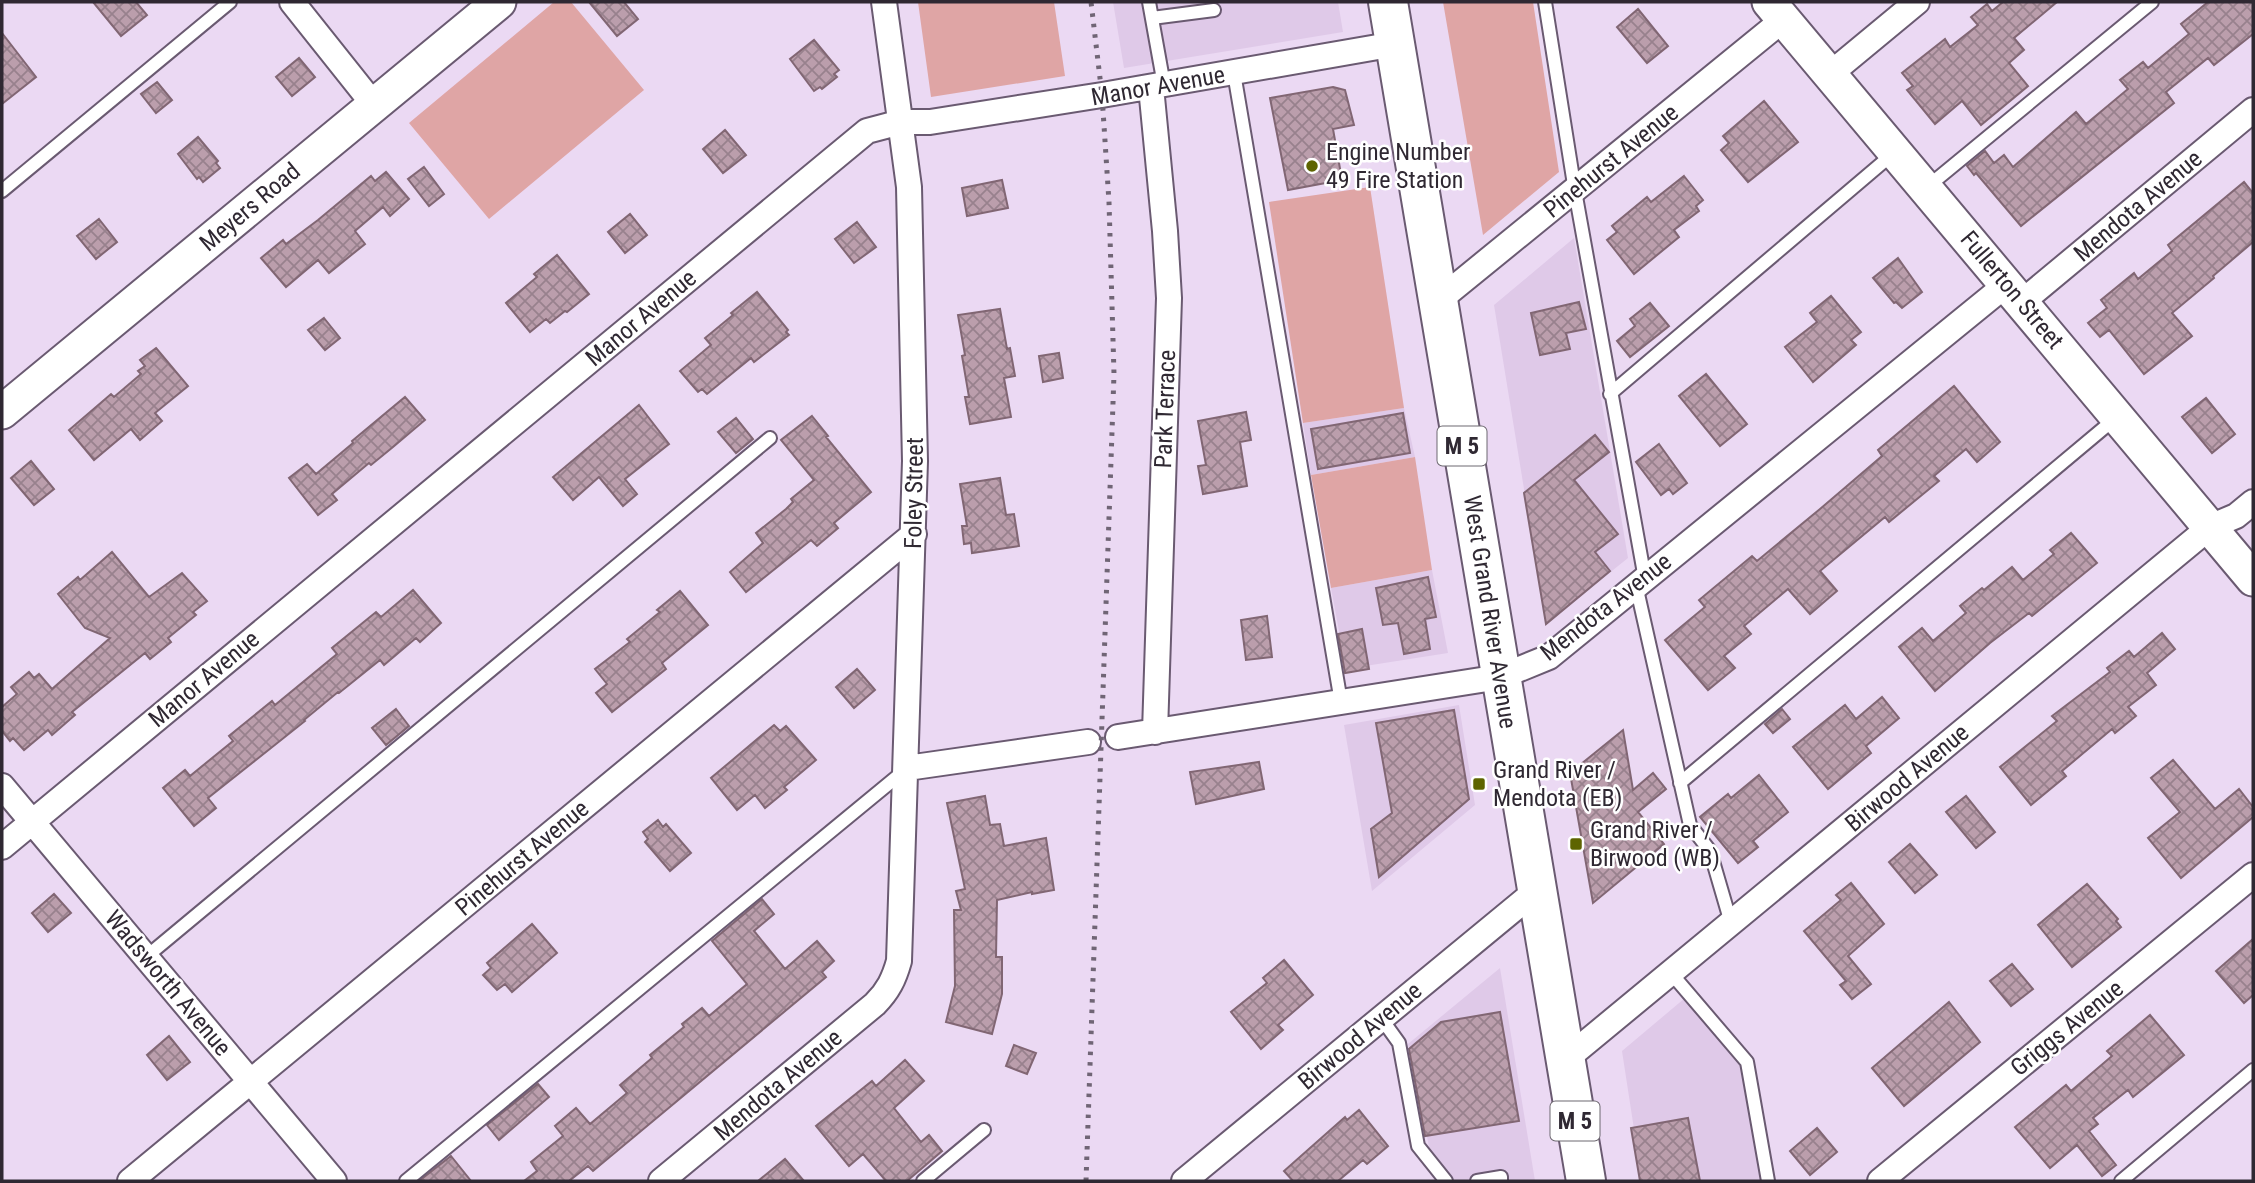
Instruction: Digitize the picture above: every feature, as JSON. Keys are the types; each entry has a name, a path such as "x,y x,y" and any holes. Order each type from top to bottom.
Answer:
{"main road":[{"name":"West Grand River Avenue","path":"1388,2 1537,890"},
{"name":"M 5","path":"1537,890 1586,1181"}],"street":[{"path":"292,2 374,105"},
{"name":"Meyers Road","path":"2,412 499,2"},
{"name":"Foley Street","path":"884,2 909,187 915,461 899,961 891,985"},
{"path":"1830,74 1917,2"},
{"name":"Pinehurst Avenue","path":"1438,301 1575,191 1776,10"},
{"name":"Fullerton Street","path":"1776,10 2253,579"},
{"name":"Manor Avenue","path":"2,847 867,131 901,121 930,122 1395,44"},
{"name":"Park Terrace","path":"1155,732 1169,298 1157,86"},
{"name":"Mendota Avenue","path":"1118,737 1500,677 1549,657 1641,582 2253,110"},
{"name":"Birwood Avenue","path":"1565,1060 2210,527 2236,516 2253,502"},
{"name":"Pinehurst Avenue","path":"130,1181 914,534"},
{"path":"907,768 1088,741"},
{"name":"Wadsworth Avenue","path":"2,786 334,1181"},
{"name":"Griggs Avenue","path":"1880,1181 2253,875"},
{"name":"Birwood Avenue","path":"1184,1181 1537,890"},
{"name":"Mendota Avenue","path":"661,1181 875,1004 891,985"}],"lane":[{"path":"2,191 230,2"},
{"path":"1149,2 1157,86"},
{"path":"1545,2 1641,582 1680,783 1690,825 1710,851 1731,923"},
{"path":"1926,189 2152,2"},
{"path":"1152,18 1214,10"},
{"path":"1234,73 1341,702"},
{"path":"1610,394 1896,152"},
{"path":"1680,783 2118,416"},
{"path":"146,957 770,438"},
{"path":"406,1181 907,768"},
{"path":"1671,973 1747,1062 1768,1181"},
{"path":"1381,1018 1399,1043 1418,1146 1446,1181"},
{"path":"2121,1181 2253,1070"},
{"path":"923,1181 984,1130"},
{"path":"1477,1181 1501,1177 1502,1181"}],"shaded area":[{"path":"554,2 571,2 644,90 489,219 409,123"},
{"path":"918,2 1054,2 1065,76 931,97"},
{"path":"1113,2 1338,2 1343,32 1124,68"},
{"path":"1443,2 1533,2 1559,172 1483,235"},
{"path":"1370,187 1404,408 1303,423 1269,202"},
{"path":"1574,238 1628,558 1546,624 1494,305"},
{"path":"1404,408 1415,457 1311,475 1303,423"},
{"path":"1415,457 1432,570 1331,588 1311,475"},
{"path":"1432,570 1448,653 1346,669 1331,588"},
{"path":"1459,705 1475,805 1372,891 1344,725"},
{"path":"1500,968 1535,1181 1436,1181 1408,1044"},
{"path":"1685,998 1739,1060 1761,1181 1642,1181 1622,1051"}],"building":[{"path":"93,2 136,2 147,15 121,36"},
{"path":"589,2 624,2 638,19 617,36"},
{"path":"2003,2 2057,2 2014,38 2024,50 2009,63 2028,86 1981,125 1962,101 1935,124 1907,90 1913,86 1902,73 1945,39 1950,47 1978,25 1971,17 1987,4 1992,11"},
{"path":"2208,2 2253,2 2253,34 2214,65 2208,58 2166,92 2174,103 2021,226 1967,166 1985,151 1994,163 2004,155 2013,167 2076,112 2086,124 2128,89 2120,80 2143,62 2148,68 2189,34 2181,24"},
{"path":"1638,9 1668,46 1647,63 1617,27"},
{"path":"2,33 36,77 2,104"},
{"path":"814,40 839,70 834,74 837,77 822,89 820,87 814,91 790,59"},
{"path":"299,58 315,77 292,96 276,77"},
{"path":"157,82 172,100 156,113 141,94"},
{"path":"1333,87 1345,90 1354,125 1333,129 1342,180 1288,190 1270,98"},
{"path":"1764,101 1798,142 1748,182 1721,150 1729,143 1723,136"},
{"path":"725,130 746,155 723,173 703,149"},
{"path":"198,137 218,161 216,163 220,168 203,182 199,177 197,179 178,154"},
{"path":"424,167 444,194 429,206 408,179"},
{"path":"386,172 409,199 390,216 383,207 355,231 365,244 329,273 318,260 286,287 261,258 283,240 286,244 371,176 375,181"},
{"path":"1684,176 1703,200 1696,206 1699,211 1674,230 1679,237 1634,274 1607,240 1617,232 1612,226 1647,197 1651,202"},
{"path":"1002,180 1008,208 967,216 962,188"},
{"path":"2244,182 2253,193 2253,242 2172,313 2192,336 2144,374 2109,330 2100,337 2088,323 2107,308 2101,300 2134,273 2138,279 2172,251 2168,245"},
{"path":"630,214 647,235 625,253 608,232"},
{"path":"99,219 117,242 96,259 77,236"},
{"path":"857,222 876,247 854,263 835,239"},
{"path":"557,255 589,294 550,323 546,319 530,332 506,303 537,277 534,274"},
{"path":"1898,258 1922,292 1902,308 1894,303 1873,278"},
{"path":"757,292 788,330 786,332 789,335 754,362 751,358 707,394 702,389 698,392 680,371 711,345 705,338"},
{"path":"1831,296 1861,332 1851,340 1856,345 1813,382 1785,347 1817,322 1810,313"},
{"path":"1579,302 1586,329 1566,333 1570,349 1540,355 1531,313"},
{"path":"1650,303 1669,326 1630,357 1617,341 1635,326 1630,319"},
{"path":"1000,309 1015,376 1004,378 1011,417 970,424 965,397 969,397 962,356 965,355 958,315"},
{"path":"324,318 340,338 325,350 308,330"},
{"path":"156,348 188,386 155,413 162,421 140,440 131,429 94,460 69,430 111,394 114,397 141,374 138,371 145,366 140,360"},
{"path":"1059,353 1063,378 1043,382 1039,356"},
{"path":"1706,374 1747,424 1720,446 1679,396"},
{"path":"1954,386 2000,442 1977,462 1966,449 1934,476 1939,481 1889,522 1885,517 1820,571 1837,591 1810,614 1788,589 1744,626 1751,634 1724,656 1735,668 1708,690 1665,640 1705,607 1699,600 1752,556 1757,561 1820,509 1882,456 1878,450"},
{"path":"405,397 425,420 332,494 337,500 318,515 289,478 307,464 316,474"},
{"path":"2206,398 2235,434 2212,453 2182,417"},
{"path":"639,405 669,444 625,479 637,494 623,506 599,477 573,500 553,477"},
{"path":"1246,412 1251,440 1240,442 1247,486 1203,494 1198,466 1206,465 1198,421"},
{"path":"1403,413 1410,453 1318,469 1311,429"},
{"path":"812,416 871,492 834,523 838,528 817,546 811,540 746,592 730,572 763,543 756,533 786,509 793,502 791,499 814,480 781,440"},
{"path":"736,418 753,439 736,453 718,432"},
{"path":"1595,435 1609,452 1574,480 1618,534 1595,552 1610,571 1546,624 1524,493"},
{"path":"1659,444 1687,483 1673,494 1669,489 1661,495 1636,462"},
{"path":"31,461 54,489 34,505 11,478"},
{"path":"1000,478 1006,515 1014,514 1019,546 972,553 971,543 964,544 962,526 967,526 960,484"},
{"path":"2071,533 2097,563 2032,616 2029,613 1990,643 1935,691 1899,647 1922,628 1933,641 1966,613 1960,606 1982,588 1984,590 2012,567 2023,580 2054,554 2050,550"},
{"path":"112,552 149,597 182,573 207,601 193,612 196,615 168,638 171,642 150,659 145,653 72,712 75,715 52,735 48,730 24,750 13,738 10,741 2,731 2,707 17,694 11,687 29,672 34,678 39,674 52,689 110,638 85,628 58,594 78,577 80,580"},
{"path":"1428,577 1436,617 1425,619 1430,649 1404,654 1398,623 1383,625 1376,588"},
{"path":"413,590 441,623 420,642 416,638 384,665 380,660 208,798 216,808 194,826 163,788 185,770 190,776 233,741 229,736 272,701 275,705 337,654 332,648 376,612 381,617"},
{"path":"680,591 708,625 662,663 666,669 612,712 596,693 607,684 595,669 630,642 627,639 660,612 657,610"},
{"path":"1267,616 1272,657 1246,660 1241,620"},
{"path":"1362,629 1369,669 1345,673 1338,634"},
{"path":"2162,633 2175,649 2147,673 2156,685 2128,707 2136,716 2115,733 2112,729 2062,771 2066,776 2031,805 2000,767 2057,721 2052,716 2110,672 2107,668 2129,651 2134,657"},
{"path":"857,669 875,690 854,708 836,687"},
{"path":"1882,697 1899,718 1866,746 1871,753 1828,789 1793,747 1845,705 1856,719"},
{"path":"396,709 409,726 386,745 372,728"},
{"path":"1782,709 1790,719 1773,733 1765,724"},
{"path":"1454,710 1469,799 1379,877 1371,829 1392,813 1376,723"},
{"path":"774,725 780,731 786,726 816,760 784,787 787,790 765,808 755,795 737,810 711,778"},
{"path":"1623,730 1633,790 1653,773 1666,789 1638,812 1664,844 1593,903 1570,773"},
{"path":"2173,760 2215,809 2239,789 2253,807 2253,817 2181,878 2148,838 2180,812 2151,778"},
{"path":"1259,762 1264,789 1196,804 1190,772"},
{"path":"1759,775 1788,812 1753,841 1758,847 1738,863 1700,817 1728,794 1731,798"},
{"path":"985,796 990,825 1000,824 1004,846 1046,838 1054,890 997,900 996,957 1002,957 1002,994 992,1034 946,1022 955,986 954,910 961,910 956,891 965,889 947,803"},
{"path":"1966,796 1995,832 1976,848 1946,812"},
{"path":"658,820 663,827 666,824 691,853 670,871 645,842 648,839 643,832"},
{"path":"1910,844 1937,875 1915,893 1889,862"},
{"path":"1851,883 1884,924 1848,956 1871,984 1852,999 1840,985 1846,981 1804,931 1841,900 1836,895"},
{"path":"2087,884 2118,919 2116,921 2121,927 2072,967 2038,925"},
{"path":"54,894 71,913 48,932 32,913"},
{"path":"762,899 774,914 754,931 785,969 817,941 834,961 822,972 826,977 593,1171 588,1166 569,1181 524,1181 537,1171 531,1162 563,1136 555,1126 576,1108 590,1124 627,1093 620,1085 684,1027 682,1024 702,1008 709,1016 747,984 712,941"},
{"path":"532,924 557,953 512,992 505,984 497,990 483,975 491,968 487,963"},
{"path":"2253,939 2253,995 2244,1003 2216,971"},
{"path":"1284,960 1313,995 1278,1025 1283,1030 1261,1049 1231,1012 1267,983 1263,978"},
{"path":"2012,964 2033,989 2011,1006 1990,981"},
{"path":"1949,1002 1980,1042 1904,1106 1872,1068"},
{"path":"1500,1012 1519,1121 1425,1136 1409,1049 1441,1022"},
{"path":"2150,1015 2184,1055 2133,1097 2128,1090 2093,1118 2098,1124 2089,1131 2116,1165 2102,1176 2077,1145 2050,1168 2015,1127 2066,1085 2071,1091 2112,1056 2107,1051"},
{"path":"169,1036 190,1062 167,1080 147,1055"},
{"path":"1014,1045 1036,1053 1027,1074 1006,1066"},
{"path":"905,1060 924,1081 894,1108 921,1142 929,1135 942,1151 907,1181 886,1181 863,1154 849,1166 816,1126 872,1081 876,1086"},
{"path":"538,1084 549,1097 499,1140 487,1125"},
{"path":"1359,1110 1388,1146 1367,1164 1363,1160 1338,1181 1293,1181 1284,1171 1345,1117 1347,1120"},
{"path":"1688,1118 1700,1181 1640,1181 1631,1128"},
{"path":"1817,1128 1837,1152 1810,1175 1790,1151"},
{"path":"451,1156 471,1181 419,1181"},
{"path":"785,1159 804,1181 758,1181"}],"railway":[{"path":"1086,1181 1114,374 1109,202 1102,95 1091,2"}],"place":[{"name":"Engine Number 49 Fire Station","path":"1312,166"},
{"name":"Grand River / Mendota (EB)","path":"1479,784"},
{"name":"Grand River / Birwood (WB)","path":"1576,844"}]}
